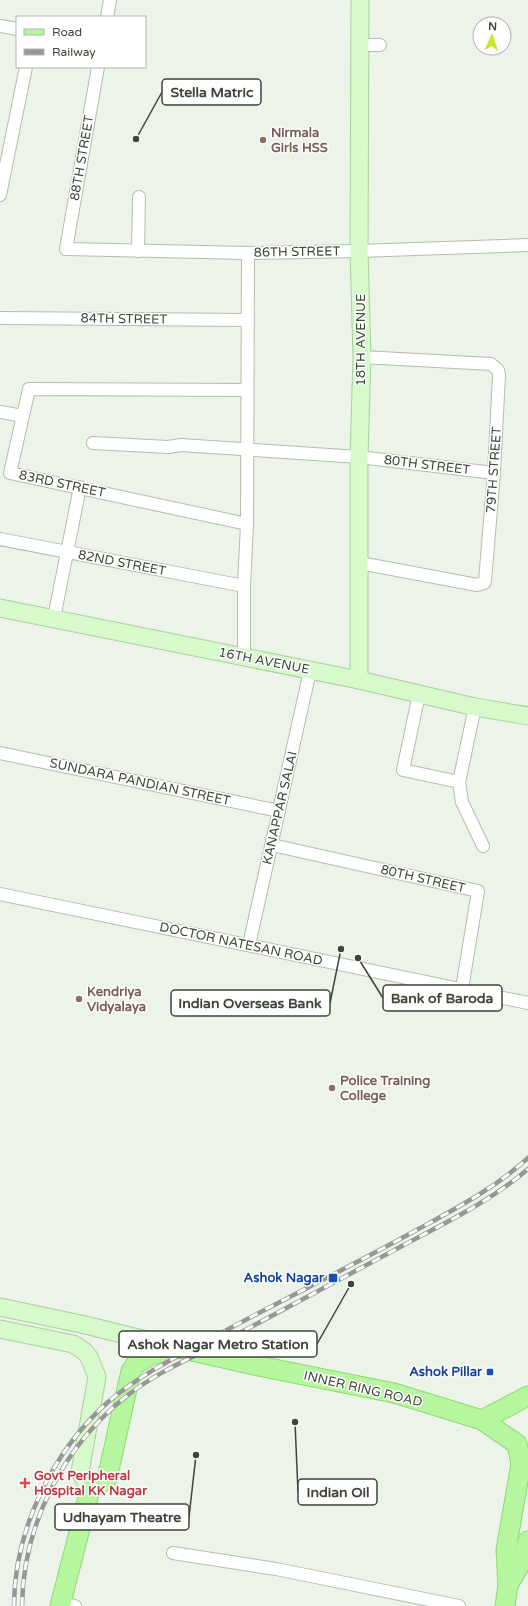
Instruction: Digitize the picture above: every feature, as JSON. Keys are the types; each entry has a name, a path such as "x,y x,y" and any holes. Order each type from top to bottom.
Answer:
{"main road":[{"name":"INNER RING ROAD","path":"179,1348 254,1365 394,1393 482,1420 517,1444 521,1464 506,1550 508,1585 505,1606"},
{"path":"64,1605 90,1490 107,1479 131,1372 136,1364 151,1355 179,1348"},
{"path":"482,1420 528,1396"},
{"name":"INNER RING ROAD","path":"508,1585 521,1563 528,1541"}],"street":[{"path":"106,16 110,0"},
{"name":"18TH AVENUE","path":"360,0 359,251 362,357 359,457 360,680"},
{"path":"0,26 16,29"},
{"path":"360,45 380,45"},
{"path":"0,195 26,68"},
{"name":"88TH STREET","path":"66,250 98,68"},
{"path":"138,197 138,250"},
{"name":"86TH STREET","path":"66,250 248,253 528,245"},
{"path":"244,657 244,586 247,524 246,449 248,253"},
{"name":"84TH STREET","path":"0,318 248,320"},
{"name":"79TH STREET","path":"360,563 477,585 484,583 494,473 499,375 496,366 492,364 362,357"},
{"name":"83RD STREET","path":"247,390 29,389 10,473 247,524"},
{"path":"0,412 22,416"},
{"name":"80TH STREET","path":"93,443 168,447 181,445 359,457 494,473"},
{"path":"54,618 80,487"},
{"name":"82ND STREET","path":"0,539 244,586"},
{"name":"16TH AVENUE","path":"0,608 360,680 475,707 528,716"},
{"name":"KANAPPAR SALAI","path":"249,945 310,670"},
{"path":"419,694 403,770 459,782"},
{"path":"475,707 459,782 462,802 483,846"},
{"name":"SUNDARA PANDIAN STREET","path":"0,753 279,811"},
{"name":"80TH STREET","path":"272,845 478,891 462,990"},
{"name":"DOCTOR NATESAN ROAD","path":"0,894 528,1003"},
{"path":"0,1307 81,1324 179,1348"},
{"path":"0,1329 73,1344 84,1351 89,1357 97,1377 80,1472 90,1490"},
{"path":"172,1553 276,1569 459,1606"}],"railway":[{"path":"14,1606 16,1578 21,1550 29,1522 40,1495 70,1444 88,1422 108,1402 131,1384 168,1362 458,1207 501,1180 528,1158"},
{"path":"22,1606 24,1575 30,1545 39,1516 51,1488 67,1462 85,1438 105,1415 128,1395 167,1370 236,1335 467,1211 514,1181 528,1169"}],"place":[{"name":"Stella Matric","path":"136,139"},
{"name":"Nirmala Girls HSS","path":"263,140"},
{"name":"Indian Overseas Bank","path":"341,949"},
{"name":"Bank of Baroda","path":"358,958"},
{"name":"Kendriya Vidyalaya","path":"79,999"},
{"name":"Police Training College","path":"332,1088"},
{"name":"Ashok Nagar","path":"333,1278"},
{"name":"Ashok Nagar Metro Station","path":"351,1284"},
{"name":"Ashok Pillar","path":"490,1372"},
{"name":"Indian Oil","path":"295,1422"},
{"name":"Udhayam Theatre","path":"196,1455"},
{"name":"Govt Peripheral Hospital KK Nagar","path":"25,1483"}]}
